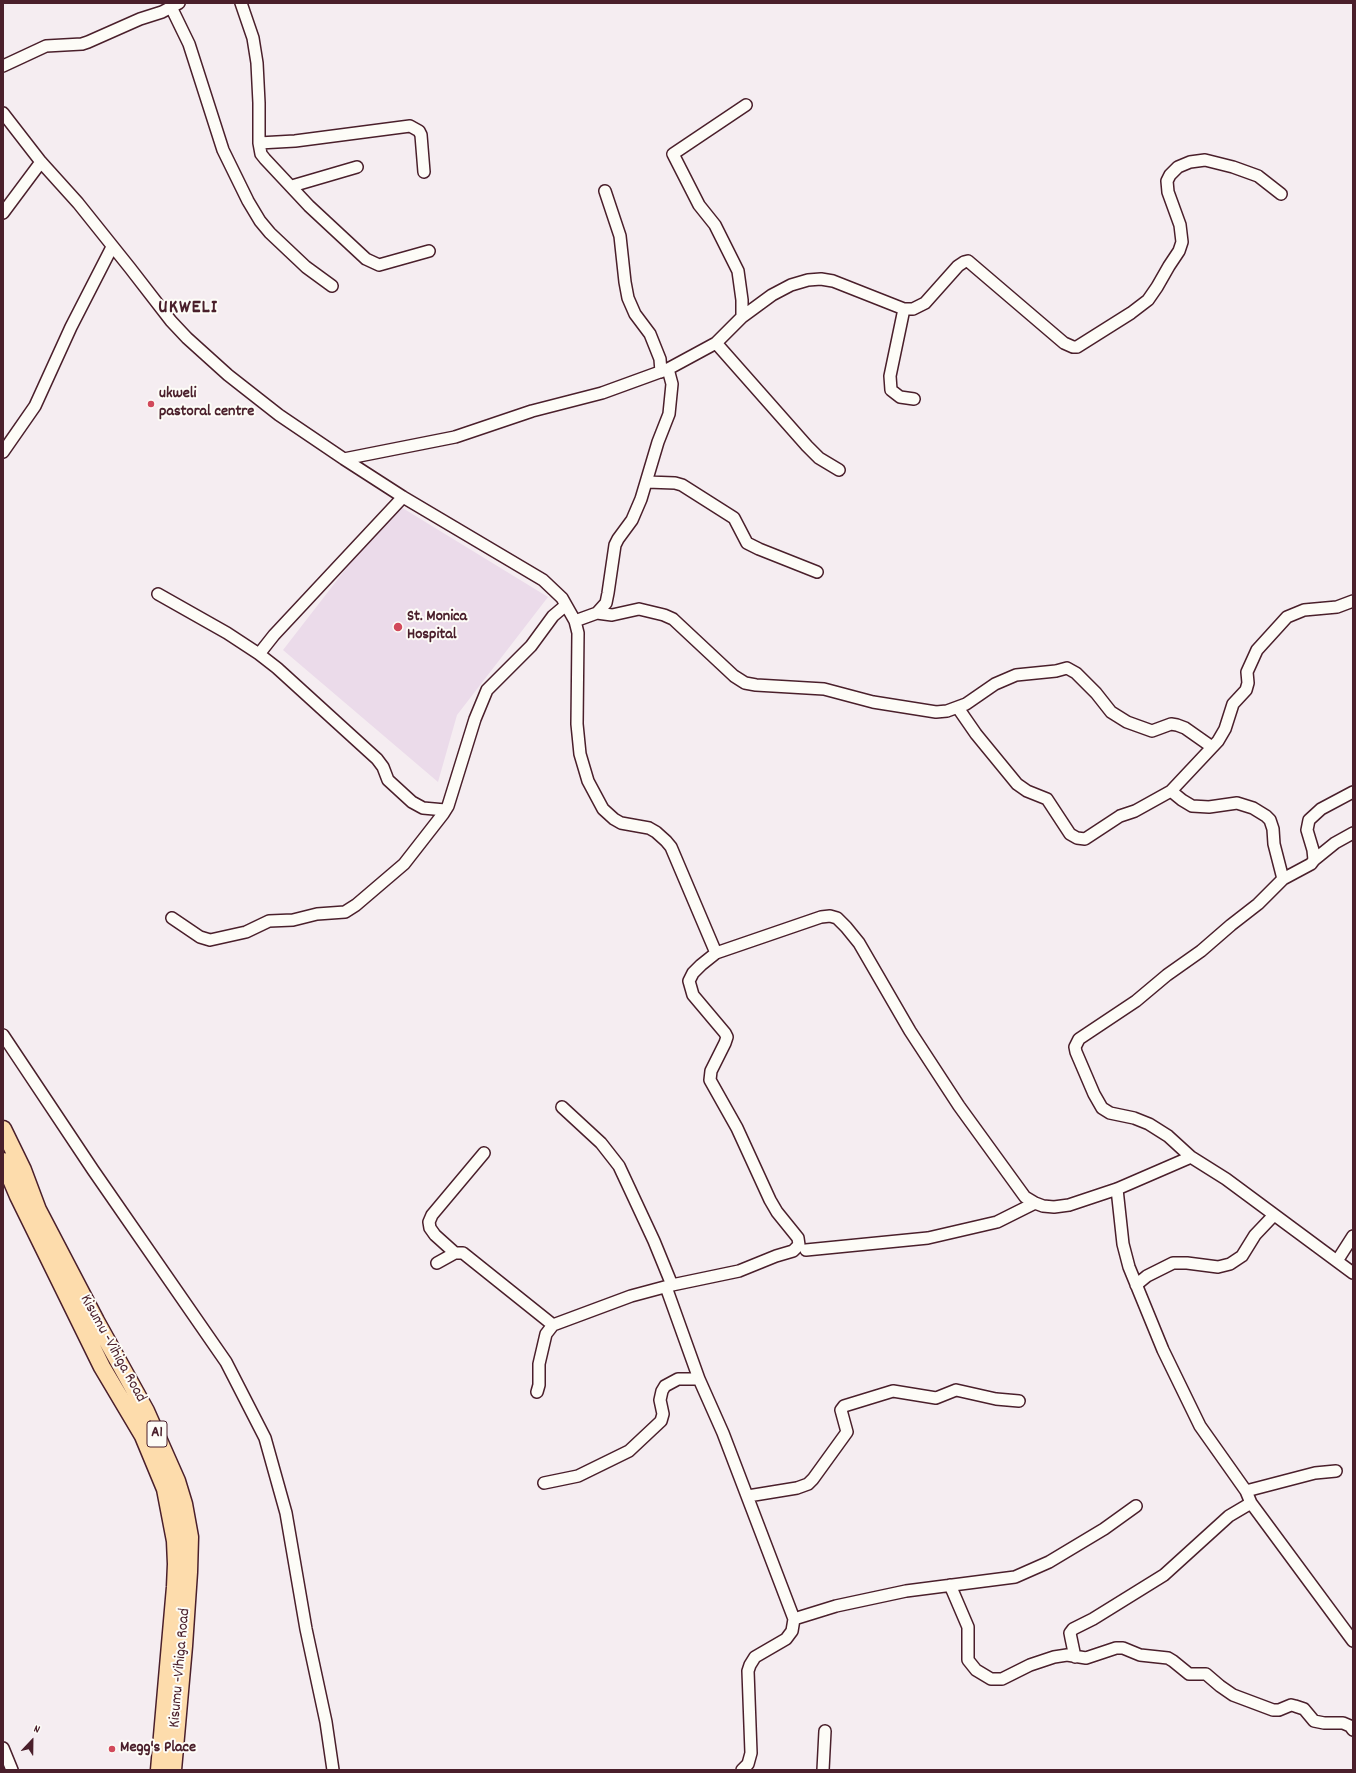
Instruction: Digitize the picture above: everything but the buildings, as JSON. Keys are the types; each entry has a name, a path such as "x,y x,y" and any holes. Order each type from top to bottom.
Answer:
{"highway":[{"name":"Kisumu -Vihiga Road","path":"3,1129 23,1170 38,1210 96,1321 146,1411 171,1469 184,1504 190,1537 189,1572 184,1646 172,1770"},
{"name":"Kisumu -Vihiga Road","path":"3,1160 18,1196 102,1367 143,1436 165,1489 175,1541 176,1564 159,1770"}],"street":[{"path":"241,3 253,38 257,63 259,143 261,154 333,229 366,259 374,264 386,264 429,251"},
{"path":"3,66 46,46 82,44 88,42 140,18 162,12 175,5 223,150 252,208 260,221 274,237 306,267 332,286"},
{"path":"742,317 741,286 738,271 715,225 699,205 673,154 746,105"},
{"path":"3,113 41,162 78,203 170,321 206,357 259,401 344,459 403,497 543,580 554,589 566,605 575,621 578,633 577,724 580,754 588,781 603,809 614,819 621,823 648,828 656,832 671,847 716,953"},
{"path":"259,143 295,141 410,126 419,131 421,135 424,172"},
{"path":"344,459 455,437 532,411 602,393 664,371 716,343 742,317 772,295 791,285 820,279 833,281 904,309 913,309 924,304 958,266 964,262 968,262 1064,343 1072,347 1077,347 1131,313 1148,300 1158,287 1179,251 1182,242 1180,225 1168,192 1166,181 1178,167 1190,162 1205,160 1233,167 1258,176 1282,194"},
{"path":"3,213 41,162"},
{"path":"292,186 357,167"},
{"path":"597,613 606,603 615,545 632,520 647,482 658,442 669,414 672,384 664,371 650,334 638,319 628,298 624,282 620,236 606,191"},
{"path":"3,452 35,406 71,327 112,247"},
{"path":"904,309 890,376 891,390 900,397 914,399"},
{"path":"716,343 807,446 819,458 839,470"},
{"path":"647,482 675,483 682,485 734,518 747,542 759,549 817,572"},
{"path":"259,654 274,635 403,497"},
{"path":"158,594 221,630 259,654 277,668 377,759 383,767 388,780 407,798 423,808 445,810"},
{"path":"958,708 976,734 1017,784 1047,799 1070,834 1081,839 1089,838 1120,816 1134,811 1171,791 1222,736 1234,704 1246,690 1248,683 1247,672 1257,650 1291,614 1304,610 1337,607 1353,601"},
{"path":"172,918 200,937 210,940 246,932 269,921 293,920 317,914 345,912 356,905 404,864 445,810 475,719 487,690 531,646 553,616 566,605"},
{"path":"575,621 597,613 612,615 633,609 664,615 673,619 734,676 744,683 824,689 873,702 936,712 958,708 995,684 1016,675 1056,671 1067,668 1081,678 1111,712 1127,722 1152,731 1171,724 1177,725 1185,728 1212,747"},
{"path":"1171,791 1192,806 1209,807 1237,803 1253,808 1266,816 1270,820 1273,829 1274,844 1283,879"},
{"path":"1314,860 1313,850 1307,830 1309,820 1321,809 1353,792"},
{"path":"1353,833 1335,842 1307,866 1283,879 1258,904 1231,925 1212,943 1167,975 1136,1001 1078,1039 1076,1044 1076,1052 1082,1067 1102,1108 1110,1113 1134,1118 1149,1124 1168,1136 1191,1158 1226,1179 1353,1273"},
{"path":"537,1392 539,1385 539,1364 546,1334 553,1326 616,1301 669,1286 723,1275 750,1267 797,1249 799,1242 795,1233 777,1212 770,1200 737,1128 710,1080 711,1072 727,1037 693,995 689,981 690,977 701,965 716,953 821,917 830,916 842,923 859,943 910,1031 959,1106 1025,1197 1035,1203 1054,1207 1069,1204 1117,1189 1191,1158"},
{"path":"3,1035 89,1164 226,1362 265,1438 286,1513 306,1629 326,1722 333,1770"},
{"path":"562,1107 601,1143 619,1166 654,1241 699,1379 723,1433 748,1496 794,1619 792,1630 786,1639 755,1657 750,1665 748,1671 751,1753 748,1764 742,1770"},
{"path":"455,1253 435,1235 430,1228 429,1222 432,1215 484,1153"},
{"path":"1117,1189 1124,1244 1129,1268 1162,1350 1200,1426 1246,1491 1251,1503 1353,1641"},
{"path":"806,1250 928,1238 997,1222 1035,1203"},
{"path":"1136,1285 1147,1276 1173,1263 1187,1263 1218,1267 1230,1264 1242,1256 1255,1235 1274,1215"},
{"path":"1337,1261 1353,1236"},
{"path":"437,1263 455,1253 459,1252 466,1255 553,1326"},
{"path":"544,1483 578,1476 628,1451 661,1421 663,1414 660,1400 665,1386 678,1379 699,1379"},
{"path":"748,1496 796,1488 808,1484 847,1432 841,1410 844,1406 893,1391 936,1398 956,1390 996,1399 1019,1401"},
{"path":"1246,1491 1315,1473 1336,1471"},
{"path":"1075,1656 1070,1633 1073,1629 1093,1619 1164,1575 1221,1523 1251,1503"},
{"path":"794,1619 836,1606 906,1591 1005,1580 1029,1572 1104,1529 1136,1506"},
{"path":"950,1585 968,1627 968,1660 972,1667 984,1676 998,1680 1014,1675 1045,1659 1067,1654 1086,1658 1119,1648 1140,1655 1168,1658 1173,1660 1189,1674 1206,1674 1220,1686 1233,1694 1273,1710 1279,1710 1291,1705 1300,1707 1314,1720 1324,1723 1343,1723 1350,1726 1353,1730"},
{"path":"823,1770 825,1731"},
{"path":"3,1748 12,1770"}],"shaded area":[{"path":"396,504 548,597 457,715 438,782 283,650"}],"place":[{"name":"ukweli pastoral centre","path":"151,404"},
{"name":"St. Monica Hospital","path":"398,627"},
{"name":"Megg's Place","path":"112,1749"}],"district":[{"name":"UKWELI","path":"188,309"}]}
